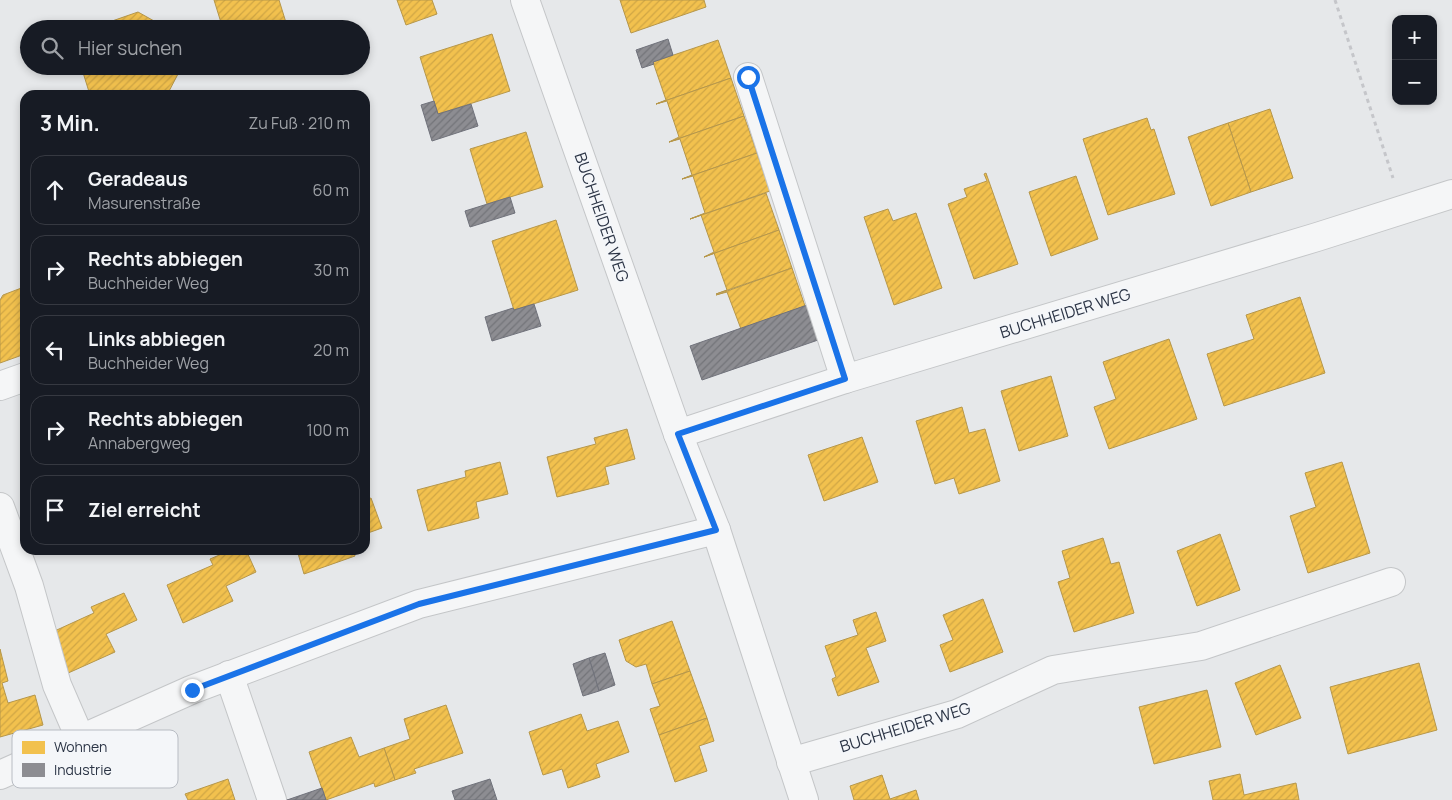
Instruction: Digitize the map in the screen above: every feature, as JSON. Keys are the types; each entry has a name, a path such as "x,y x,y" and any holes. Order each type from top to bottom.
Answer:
{"street":[{"name":"BUCHHEIDER WEG","path":"525,0 678,434 716,530 804,800"},
{"path":"748,77 845,379"},
{"name":"BUCHHEIDER WEG","path":"678,434 845,379 1452,194"},
{"path":"0,386 20,379"},
{"path":"0,507 29,586 57,686 76,730"},
{"path":"99,730 229,675 419,604 716,530"},
{"name":"BUCHHEIDER WEG","path":"791,762 957,714 1053,670 1201,646 1391,582"},
{"path":"229,675 272,800"},
{"path":"0,775 12,769"}],"path":[{"path":"1335,0 1403,210"}],"building: Wohnen":[{"path":"214,0 279,0 285,20 220,20"},
{"path":"397,0 432,0 437,14 406,25"},
{"path":"620,0 704,0 706,7 631,33"},
{"path":"138,12 152,20 115,20"},
{"path":"492,34 510,91 438,114 420,57"},
{"path":"718,40 731,78 656,104 666,100 653,62"},
{"path":"84,75 177,75 170,90 88,90"},
{"path":"731,78 744,116 669,142 679,137 667,101 656,104"},
{"path":"1270,109 1293,178 1251,192 1228,123"},
{"path":"744,116 757,153 682,179 692,175 680,139 669,142"},
{"path":"1147,118 1151,130 1154,129 1175,194 1108,215 1083,139"},
{"path":"1228,123 1251,192 1211,206 1188,137"},
{"path":"526,132 543,187 487,204 470,149"},
{"path":"757,153 770,191 690,219 705,213 693,176 682,179"},
{"path":"986,173 1018,264 974,279 948,204 967,197 964,189 987,181 984,174"},
{"path":"1076,176 1098,239 1051,256 1029,192"},
{"path":"766,193 779,230 704,257 714,252 701,215"},
{"path":"888,209 893,221 916,213 942,288 894,305 864,217"},
{"path":"556,220 578,290 514,310 492,241"},
{"path":"779,230 792,268 716,294 727,290 714,253"},
{"path":"792,268 805,306 741,329 727,292 716,295"},
{"path":"20,289 20,356 0,363 0,300 3,295"},
{"path":"1300,297 1325,373 1224,406 1207,354 1254,339 1246,315"},
{"path":"1169,339 1197,419 1109,449 1094,407 1116,399 1103,362"},
{"path":"1051,376 1068,436 1019,451 1001,391"},
{"path":"962,407 969,433 985,429 1000,481 959,494 954,478 935,484 916,421"},
{"path":"627,429 635,459 605,467 609,484 557,497 547,457 596,444 594,438"},
{"path":"862,437 878,482 824,501 808,455"},
{"path":"500,462 508,494 476,502 479,518 428,531 417,490 466,477 465,471"},
{"path":"1342,462 1370,553 1308,573 1290,516 1316,507 1305,473"},
{"path":"370,498 382,528 370,532"},
{"path":"1220,534 1240,590 1197,606 1177,551"},
{"path":"1103,538 1111,564 1119,562 1134,613 1074,632 1058,582 1070,578 1062,551"},
{"path":"219,555 248,555 256,572 226,586 233,601 183,623 167,585 213,565 210,559"},
{"path":"298,555 355,555 355,556 304,574"},
{"path":"124,593 137,620 106,634 115,652 66,674 48,634 94,613 91,607"},
{"path":"983,599 1003,652 950,672 940,645 953,640 943,615"},
{"path":"876,612 886,641 866,648 879,682 838,696 832,679 836,677 825,646 858,635 853,620"},
{"path":"672,621 690,671 652,684 646,664 636,667 626,661 619,640"},
{"path":"0,649 8,681 2,683 8,703 35,695 43,725 25,730 12,730 12,734 0,737"},
{"path":"1419,663 1437,730 1348,754 1330,687"},
{"path":"1280,665 1301,718 1256,735 1235,683"},
{"path":"690,671 707,718 659,735 650,709 660,706 652,684"},
{"path":"1207,690 1221,747 1154,764 1139,707"},
{"path":"446,705 463,753 414,769 416,773 395,780 384,748 410,739 404,719"},
{"path":"581,714 587,731 618,721 629,752 596,764 600,777 568,788 562,769 543,775 529,732"},
{"path":"707,718 714,741 699,746 707,771 675,782 659,735"},
{"path":"351,737 359,757 384,748 395,780 375,787 374,783 326,800 309,752"},
{"path":"1240,774 1244,795 1296,783 1299,800 1213,800 1209,781"},
{"path":"882,775 890,799 916,790 919,800 854,800 850,786"},
{"path":"228,779 235,800 188,800 185,794"}],"building: Industrie":[{"path":"668,39 673,55 642,68 636,50"},
{"path":"434,101 438,114 471,104 478,126 432,141 421,105"},
{"path":"510,197 515,213 470,227 465,211"},
{"path":"534,304 541,326 492,341 485,317 513,308 514,310"},
{"path":"810,304 821,339 702,380 690,346"},
{"path":"605,653 615,685 599,691 589,658"},
{"path":"589,658 599,691 583,696 573,664"},
{"path":"490,779 497,800 455,800 452,791"},
{"path":"322,788 326,800 287,800"}],"route":[{"path":"192,690 419,604 716,530 678,434 845,379 748,77"}]}
